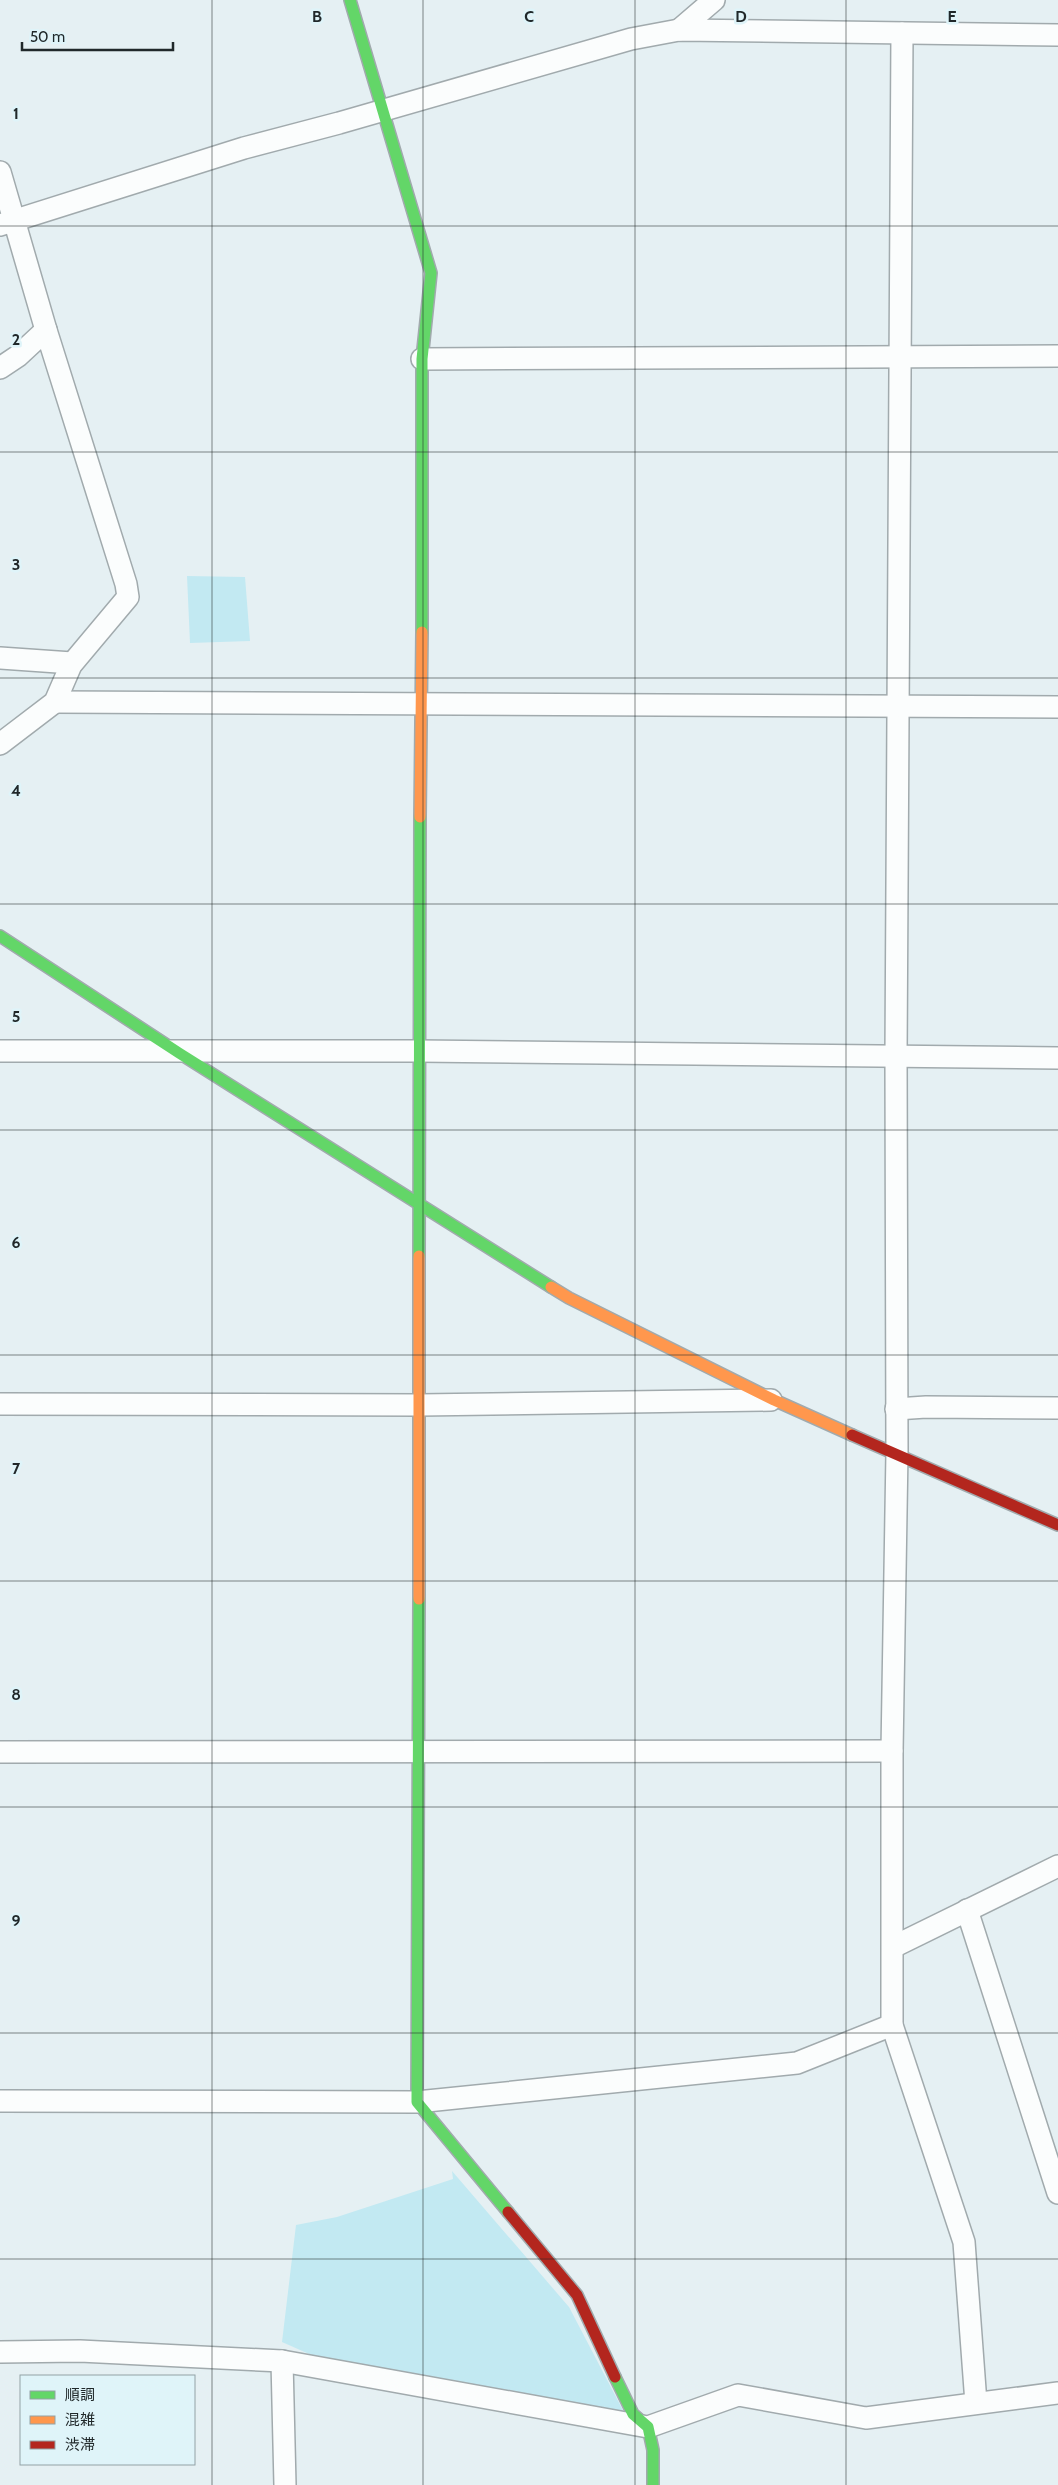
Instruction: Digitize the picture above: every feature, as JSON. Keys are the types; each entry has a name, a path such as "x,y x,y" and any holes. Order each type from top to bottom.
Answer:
{"street":[{"path":"350,0 431,273 422,359 422,704 418,1052 420,1405 417,1751 417,2102 577,2295 633,2414 648,2427 652,2450 653,2485"},
{"path":"679,30 714,0"},
{"path":"7,223 226,153 631,39 679,30 1058,34"},
{"path":"902,33 896,1056 897,1452 892,1751 892,2025 964,2242 976,2403"},
{"path":"0,172 7,223 46,330 126,584 128,597 72,663 55,702 0,744"},
{"path":"0,368 18,356 46,330"},
{"path":"422,359 1058,356"},
{"path":"0,658 72,663"},
{"path":"55,702 1058,707"},
{"path":"0,936 179,1053 569,1298 774,1400 897,1452 1058,1525"},
{"path":"0,1051 179,1053 418,1052 1058,1058"},
{"path":"0,1404 420,1405 774,1400"},
{"path":"896,1409 1058,1408"},
{"path":"0,1752 892,1751"},
{"path":"893,1948 1058,1866"},
{"path":"967,1910 1058,2193"},
{"path":"0,2101 417,2102 796,2063 892,2025"},
{"path":"0,2352 80,2351 282,2361 648,2427 738,2395 866,2418 1058,2393"},
{"path":"282,2361 285,2485"}],"shaded area":[{"path":"187,576 245,577 250,641 190,643"},
{"path":"452,2171 569,2307 627,2418 382,2368 325,2361 282,2342 296,2225 337,2217 453,2179"}],"traffic: fast":[{"path":"350,0 431,273 422,359 422,632"},
{"path":"419,1256 420,817"},
{"path":"0,936 179,1053 551,1287"},
{"path":"419,1599 417,2102 508,2212"},
{"path":"615,2377 633,2414 648,2427 653,2450 653,2485"}],"traffic: slow":[{"path":"420,817 422,632"},
{"path":"419,1256 419,1599"},
{"path":"551,1287 569,1298 774,1400 852,1435"}],"traffic: jam":[{"path":"852,1435 1058,1525"},
{"path":"508,2212 577,2295 615,2377"}]}
